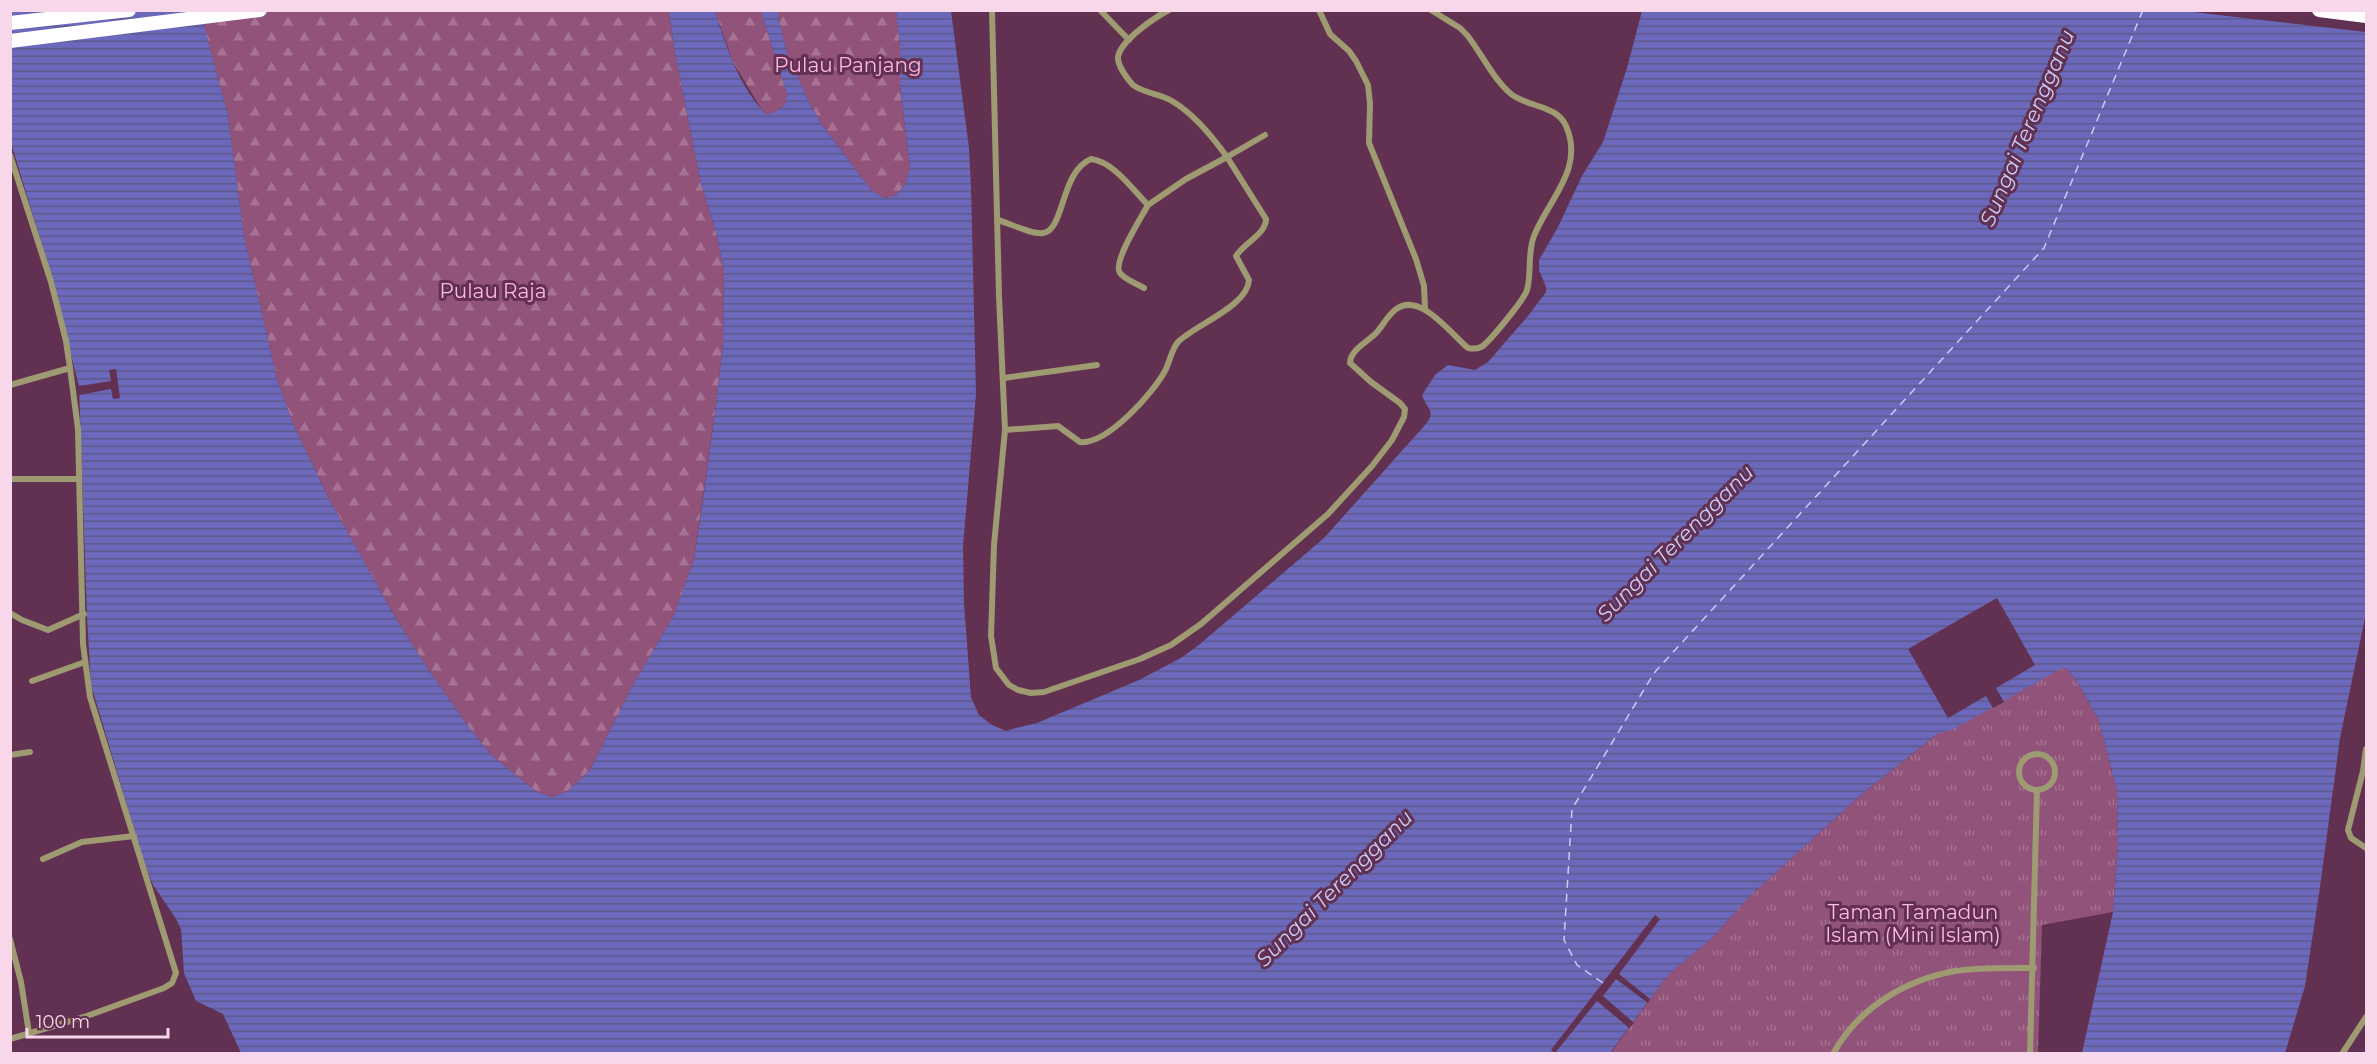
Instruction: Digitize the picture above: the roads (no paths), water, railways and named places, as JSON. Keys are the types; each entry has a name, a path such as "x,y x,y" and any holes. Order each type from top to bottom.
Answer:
{"highway":[{"path":"10,23 129,10"},
{"path":"10,41 260,10"},
{"path":"2319,10 2367,16"}],"street":[{"path":"992,10 999,296 1005,430 994,545 991,636 993,655 1001,677 1018,690 1031,693 1044,692 1148,656 1185,637 1291,547 1347,495 1401,426 1404,409 1400,403 1354,368 1350,358 1381,328 1396,308 1412,305 1425,309 1468,348 1480,348 1526,294 1529,250 1533,238 1563,185 1570,164 1566,127 1557,115 1526,103 1510,93 1467,35 1431,10"},
{"path":"1100,10 1129,40"},
{"path":"1005,430 1053,425 1062,428 1080,442 1095,441 1118,424 1151,391 1166,369 1177,343 1246,291 1249,280 1236,256 1245,244 1263,229 1266,219 1227,157 1206,130 1173,101 1132,84 1121,68 1118,55 1129,40 1148,23 1168,10"},
{"path":"1319,10 1330,34 1349,51 1368,85 1369,143 1416,259 1424,286 1425,309"},
{"path":"1144,288 1121,274 1119,270 1122,252 1148,205 1186,179 1265,135"},
{"path":"10,155 51,282 66,341 78,429 83,644 92,704 176,973 174,979 164,988 10,1039"},
{"path":"998,220 1036,233 1050,231 1059,217 1066,190 1073,175 1084,162 1091,159 1106,164 1148,205"},
{"path":"1004,378 1097,365"},
{"path":"10,385 70,368"},
{"path":"10,479 79,478"},
{"path":"10,613 48,630 84,614"},
{"path":"32,681 85,662"},
{"path":"2367,749 2348,830 2351,838 2367,848"},
{"path":"10,755 30,752"},
{"path":"2037,754 2047,757 2055,771 2048,786 2037,790 2022,783 2019,772 2019,767 2026,757 2037,754"},
{"path":"2030,1053 2037,790"},
{"path":"43,859 82,842 134,836"},
{"path":"10,939 21,982 28,1033"},
{"path":"1833,1053 1852,1026 1874,1005 1892,993 1916,982 1955,971 2034,968"},
{"path":"2343,1053 2367,1017"}],"water":[{"name":"Sungai Terengganu","path":"10,11 200,11 228,115 244,236 277,379 293,424 329,499 394,615 424,663 491,755 537,792 552,797 568,791 590,770 634,683 674,615 694,559 701,513 723,343 724,271 716,232 701,184 674,48 669,11 715,11 741,79 766,114 773,113 785,105 787,94 761,11 777,11 786,50 808,100 822,125 872,191 885,198 896,195 905,185 910,168 900,85 900,45 896,11 951,11 969,148 971,187 976,394 963,546 964,604 971,697 979,715 992,725 1006,731 1037,723 1139,680 1181,658 1200,644 1324,538 1425,425 1431,413 1422,395 1435,375 1448,365 1475,370 1488,362 1546,292 1539,270 1539,260 1558,227 1582,176 1603,142 1627,68 1642,11 2366,11 2366,613 2340,738 2305,986 2285,1053 2082,1053 2113,912 2118,845 2117,791 2099,721 2078,683 2067,669 2062,668 1954,729 1937,734 1862,794 1750,896 1711,939 1668,975 1610,1053 241,1053 223,1014 196,1001 184,973 181,929 153,885 144,862 91,685 79,386 48,265 11,143"}],"park label":[{"name":"Pulau Panjang","path":"848,65"},
{"name":"Pulau Raja","path":"493,291"},
{"name":"Taman Tamadun Islam (Mini Islam)","path":"1913,924"}]}
